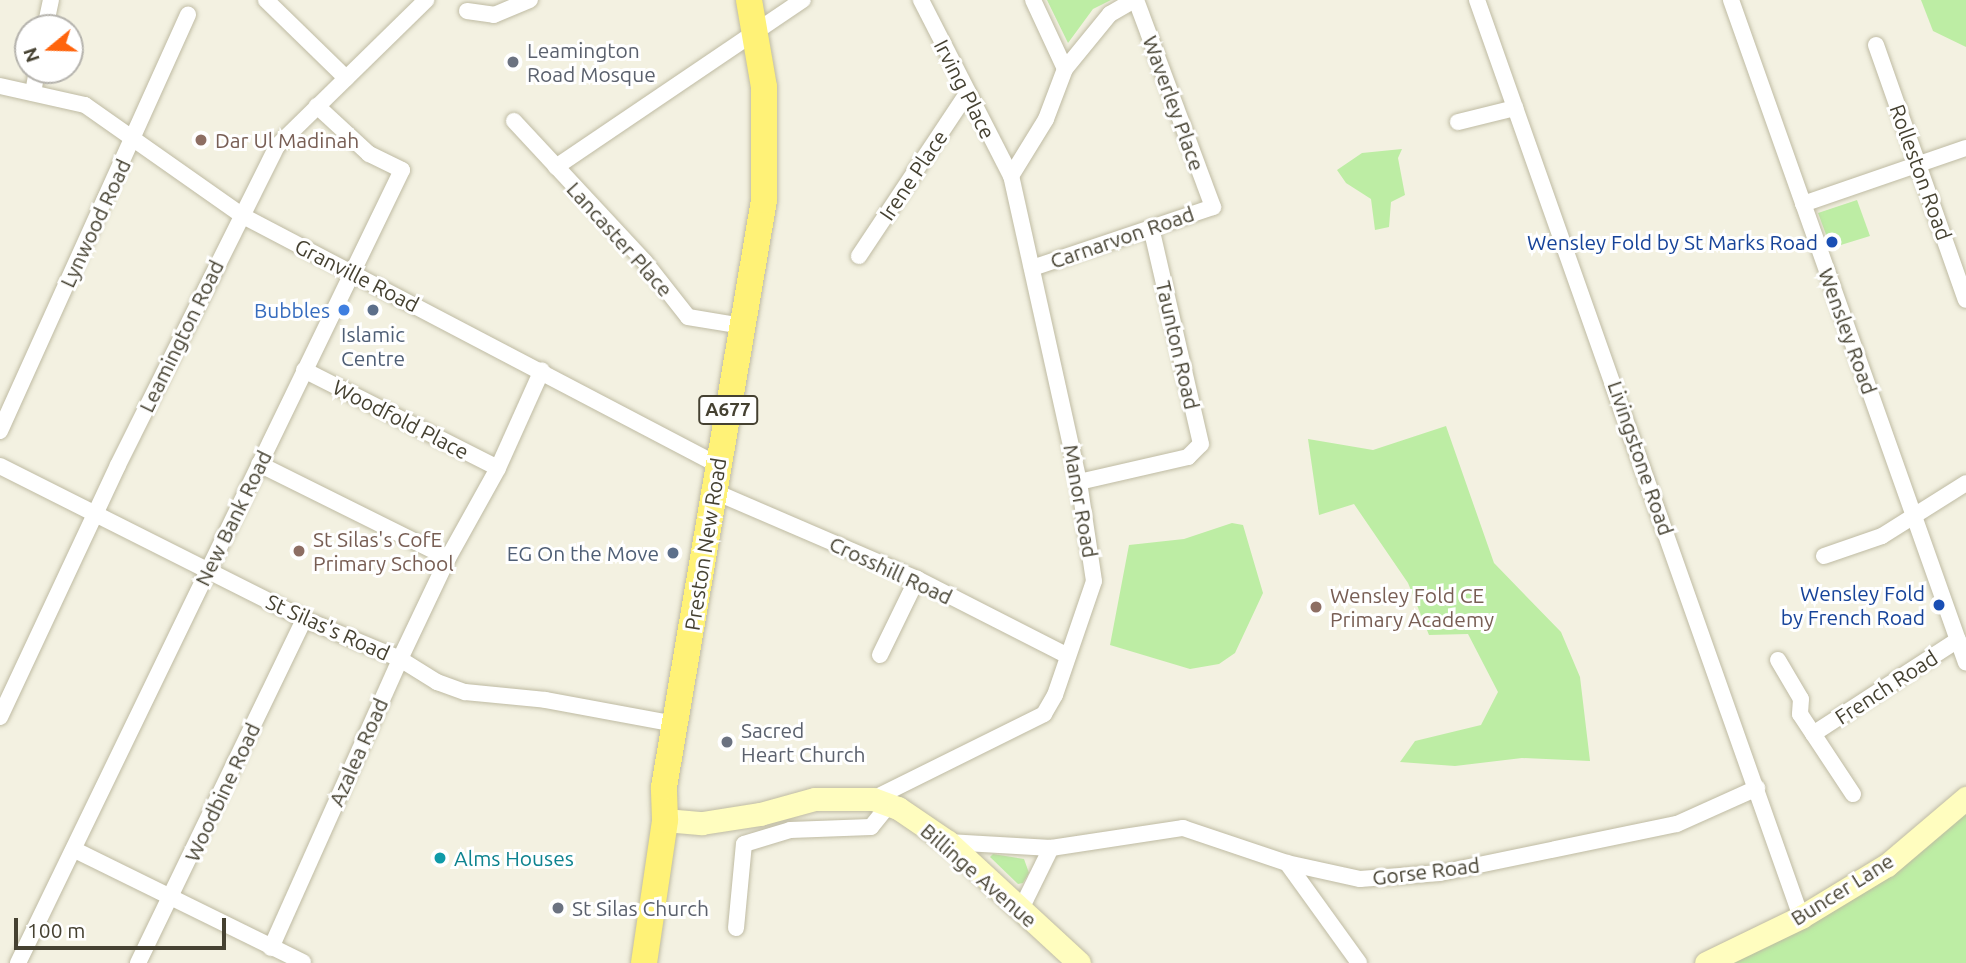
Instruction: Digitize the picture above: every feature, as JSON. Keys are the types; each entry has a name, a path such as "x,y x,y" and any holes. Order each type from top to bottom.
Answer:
{"highway":[{"name":"Preston New Road","path":"644,963 665,820 664,787 743,326 768,153 757,30 749,0"}],"main road":[{"name":"Buncer Lane","path":"1706,963 1801,917 1886,865 1966,798"},
{"path":"665,820 702,822 760,814 815,799 881,802"},
{"name":"Billinge Avenue","path":"881,802 948,842 1079,963"}],"street":[{"path":"266,0 345,79"},
{"name":"Leamington Road","path":"2,708 95,513 277,146 426,0"},
{"path":"467,10 494,15 530,0"},
{"path":"556,167 803,0"},
{"name":"Irving Place","path":"921,0 966,95 1011,176"},
{"path":"1033,0 1065,69"},
{"path":"1011,176 1046,119 1065,69 1110,14 1135,0"},
{"name":"Waverley Place","path":"1135,0 1213,206"},
{"name":"Livingstone Road","path":"1477,0 1801,917"},
{"name":"Wensley Road","path":"1731,0 1966,663"},
{"name":"Lynwood Road","path":"0,431 5,404 135,137 188,13"},
{"name":"Rolleston Road","path":"1876,45 1916,169 1962,273 1966,300"},
{"path":"33,93 35,84"},
{"name":"Granville Road","path":"0,86 85,105 135,137 243,216 354,271 718,465"},
{"name":"Irene Place","path":"859,256 966,95"},
{"name":"New Bank Road","path":"18,963 402,170 369,154 317,107"},
{"path":"1458,122 1516,108"},
{"name":"Lancaster Place","path":"514,121 688,317 743,326"},
{"path":"1803,204 1916,169 1966,148"},
{"name":"Manor Road","path":"736,928 744,844 790,830 871,827 881,802 1044,714 1055,695 1094,581 1079,482 1011,176"},
{"name":"Carnarvon Road","path":"1032,268 1213,206"},
{"name":"Taunton Road","path":"1079,482 1188,457 1200,444 1151,228"},
{"name":"Woodfold Place","path":"304,370 498,468"},
{"name":"Azalea Road","path":"271,948 400,659 448,558 498,468 542,370"},
{"path":"259,464 448,558"},
{"name":"St Silas's Road","path":"0,466 304,619 400,659 437,682 465,692 546,700 675,724"},
{"path":"1824,556 1882,536 1966,483"},
{"name":"Crosshill Road","path":"713,491 917,579 1065,660"},
{"path":"880,654 917,579"},
{"name":"Woodbine Road","path":"138,963 172,899 304,619"},
{"name":"French Road","path":"1814,734 1958,640"},
{"name":"French Road","path":"1778,660 1801,699 1800,713 1853,794"},
{"name":"Gorse Road","path":"948,842 1051,848 1184,828 1287,863 1360,878 1440,873 1677,824 1757,788"},
{"path":"1021,909 1051,848"},
{"path":"75,850 303,962"},
{"path":"1287,863 1359,963"}],"green space":[{"path":"1047,0 1111,0 1093,9 1068,43"},
{"path":"1921,0 1966,0 1966,47 1933,31"},
{"path":"1402,149 1398,158 1405,195 1391,202 1389,227 1375,230 1371,199 1346,183 1337,170 1362,153"},
{"path":"1857,200 1870,236 1831,248 1818,213"},
{"path":"1446,426 1494,563 1561,632 1580,677 1590,761 1522,758 1455,766 1400,762 1415,741 1481,725 1498,692 1468,634 1429,635 1408,583 1354,504 1319,515 1308,439 1373,450"},
{"path":"1232,523 1243,525 1263,593 1235,653 1219,664 1190,669 1110,645 1129,545 1184,539"},
{"path":"1966,809 1966,963 1706,963"},
{"path":"993,854 1024,859 1029,873 1023,883 1018,884 990,857"}],"place":[{"name":"Leamington Road Mosque","path":"513,62"},
{"name":"Dar Ul Madinah","path":"201,140"},
{"name":"Wensley Fold by St Marks Road","path":"1832,242"},
{"name":"Bubbles","path":"344,310"},
{"name":"Islamic Centre","path":"373,310"},
{"name":"St Silas's CofE Primary School","path":"299,551"},
{"name":"EG On the Move","path":"673,553"},
{"name":"Wensley Fold by French Road","path":"1939,605"},
{"name":"Wensley Fold CE Primary Academy","path":"1316,607"},
{"name":"Sacred Heart Church","path":"727,742"},
{"name":"Alms Houses","path":"440,858"},
{"name":"St Silas Church","path":"558,908"}]}
